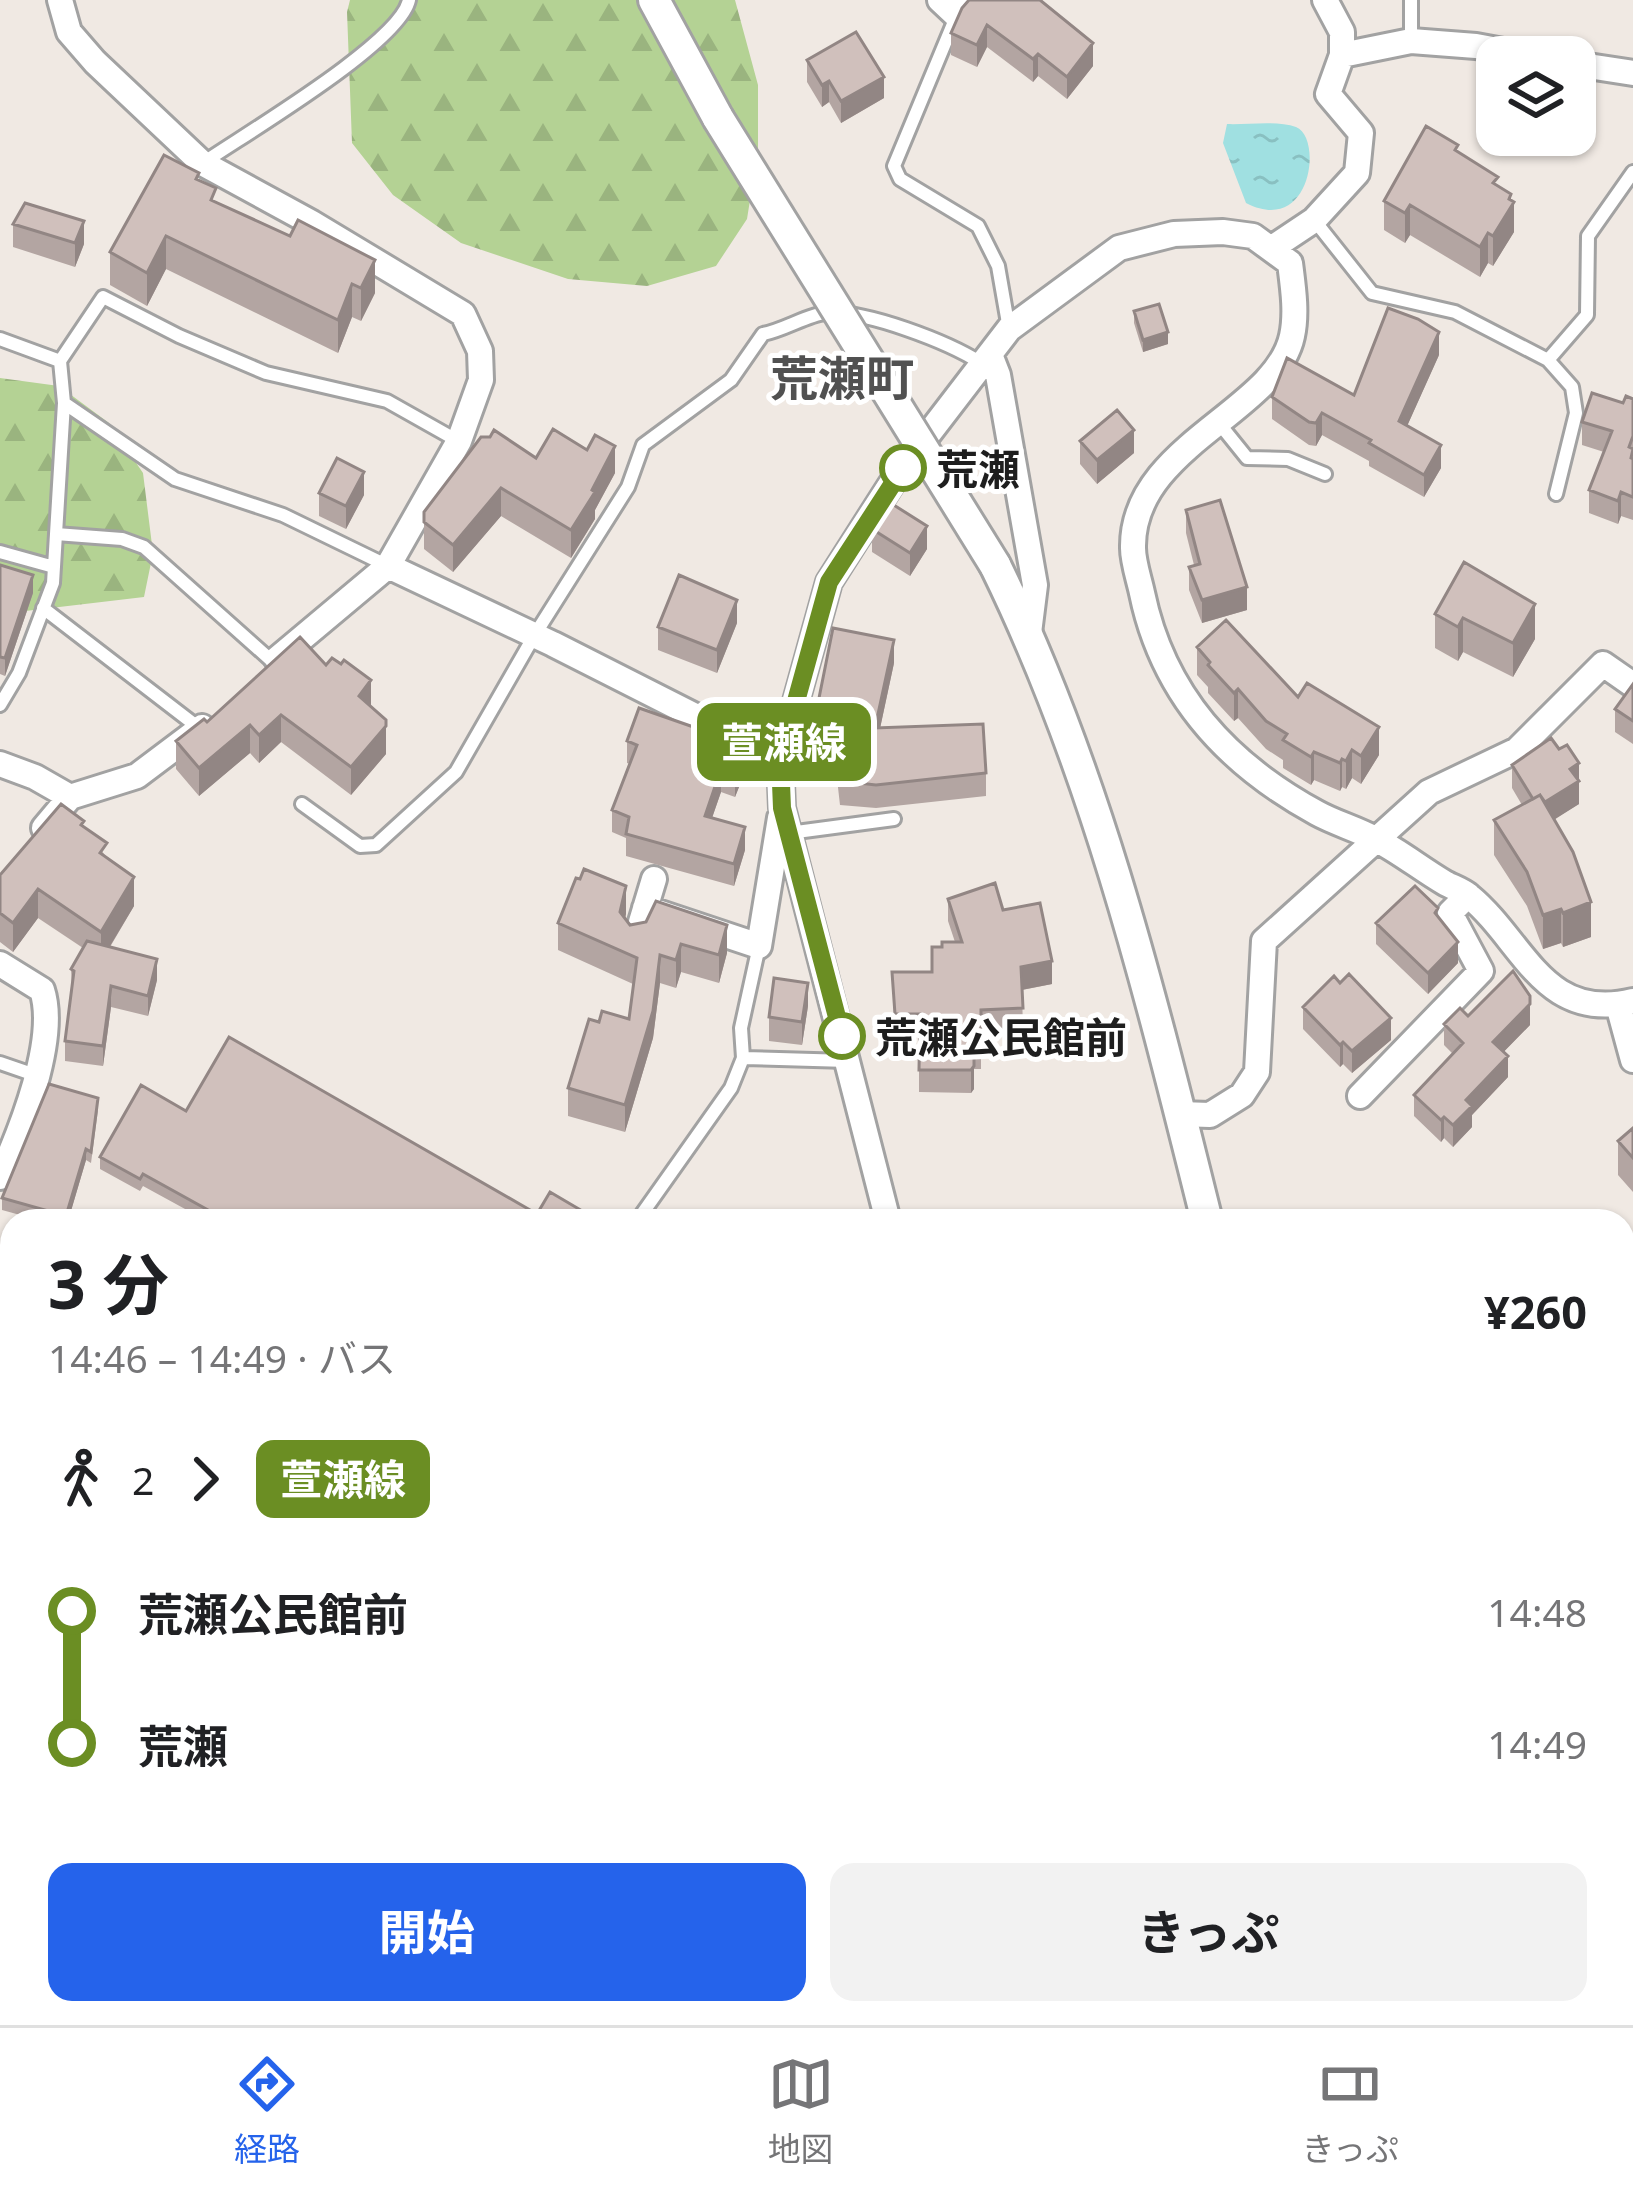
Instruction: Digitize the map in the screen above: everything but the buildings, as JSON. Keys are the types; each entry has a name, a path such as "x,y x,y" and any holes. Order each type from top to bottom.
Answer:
{"street":[{"path":"60,0 70,32 95,62 202,163 463,314 480,351 481,380 459,442 388,566 266,669"},
{"path":"654,0 718,118 995,565 1029,633 1122,890 1204,1209"},
{"path":"1272,248 1314,220 1357,173 1361,133 1328,94 1342,55 1342,32 1325,0"},
{"path":"1342,55 1411,40 1476,46"},
{"path":"1596,68 1633,74"},
{"path":"645,908 759,946 782,808 780,759 829,582 897,475 1010,328 1119,248 1174,234 1253,236 1290,263 1292,337 1279,368 1169,463 1142,505 1133,547 1149,626 1168,673 1221,747 1318,813 1375,838 1468,895 1546,985 1580,1001 1625,1003 1633,1060"},
{"path":"988,361 998,375 1036,585 1029,633"},
{"path":"388,566 780,759"},
{"path":"1180,1114 1210,1115 1242,1094 1257,1072 1264,941 1429,792 1517,750 1603,664 1633,685"},
{"path":"29,845 70,797 136,776 207,722"},
{"path":"0,764 70,797"},
{"path":"782,808 885,1209"},
{"path":"636,937 654,879"},
{"path":"1360,1096 1481,971 1450,913 1468,895"},
{"path":"0,964 42,989 48,1007 35,1076 0,1177"}],"lane":[{"path":"202,163 379,43 407,10 409,0"},
{"path":"1411,0 1411,40"},
{"path":"953,5 894,166 900,179 978,226 998,266 1010,328"},
{"path":"1548,360 1587,315 1588,236 1633,172"},
{"path":"1314,220 1372,293 1455,312 1548,360 1572,388 1576,413 1556,494"},
{"path":"0,705 19,673 54,567 64,403 60,361 103,297 266,373 387,401 459,442"},
{"path":"302,804 360,846 376,845 456,772 628,487 643,446 731,380 763,334 785,330 823,312 872,319 988,361"},
{"path":"0,339 60,361"},
{"path":"64,403 175,479 283,515 388,566"},
{"path":"1217,421 1247,458 1288,459 1325,474"},
{"path":"56,534 122,539 144,547 266,669"},
{"path":"0,552 54,567"},
{"path":"44,608 207,722"},
{"path":"789,833 894,819"},
{"path":"646,1209 731,1088 742,1058 740,1028 759,946"},
{"path":"742,1058 848,1061"},
{"path":"0,1063 35,1076"}],"green space":[{"path":"350,0 735,0 758,85 758,150 747,219 716,266 647,286 568,279 461,243 393,195 352,143"},
{"path":"0,378 59,386 109,423 143,473 153,553 144,597 0,614"}],"water":[{"path":"1227,124 1280,124 1296,127 1304,135 1309,164 1298,197 1285,207 1268,210 1246,203 1223,143"}],"bus line":[{"name":"萱瀬線","path":"842,1036 782,808 780,759 829,582 903,468"}],"place":[{"name":"荒瀬","path":"903,468"},
{"name":"荒瀬公民館前","path":"842,1036"}],"district":[{"name":"荒瀬町","path":"842,377"}]}
